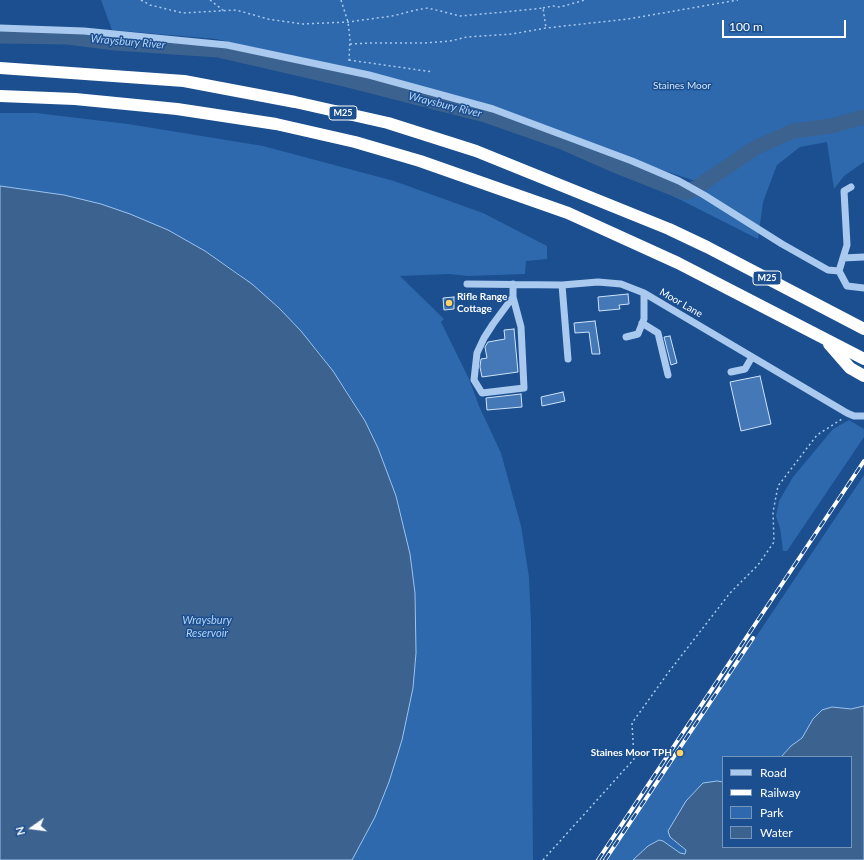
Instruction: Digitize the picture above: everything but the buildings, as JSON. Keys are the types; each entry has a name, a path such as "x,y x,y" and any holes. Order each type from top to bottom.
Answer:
{"highway":[{"name":"M25","path":"0,68 184,82 295,102 388,123 476,151 669,229 707,247 864,329"},
{"name":"M25","path":"0,96 75,99 176,109 276,124 355,142 420,161 568,213 678,262 864,359"},
{"name":"M25","path":"826,340 850,368 864,376"}],"street":[{"path":"0,28 84,31 227,45 369,75 494,109 632,161 679,181 782,244 828,270 839,272"},
{"path":"851,187 844,191 847,245 839,272 847,286 864,288"},
{"path":"842,258 864,257"},
{"name":"Moor Lane","path":"467,284 621,284 644,293 846,413 854,416 864,416"},
{"path":"513,284 513,297 521,327 524,388 482,393 474,380 477,353 484,338 513,297"},
{"path":"562,285 568,359"},
{"path":"626,337 638,334 644,319 644,293"},
{"path":"642,323 658,333 668,375"},
{"path":"731,372 744,369 752,357"}],"path":[{"path":"141,0 150,5 184,13 236,10 268,19 302,24 348,22 392,16 428,8 460,16 554,6 560,7 585,0"},
{"path":"210,0 224,11"},
{"path":"341,0 348,22 350,44 349,60 344,70"},
{"path":"350,44 425,44 467,37 512,34 546,28 628,19 738,0"},
{"path":"543,8 546,28"},
{"path":"349,60 433,72"},
{"path":"544,860 634,759 632,723 668,673 730,593 758,565 774,542 773,512 778,486 816,435 843,417 846,413"}],"green space":[{"name":"Staines Moor","path":"101,0 864,0 864,162 844,176 834,189 827,142 800,147 777,165 763,202 758,239 655,187 695,181 633,160 484,104 216,39 112,30"},
{"path":"0,113 36,113 128,124 263,146 394,181 483,213 547,246 547,259 526,261 525,274 468,276 449,274 400,276 444,319 441,322 469,379 479,406 501,453 521,526 529,577 531,623 533,860 352,860 375,817 389,782 402,740 413,688 416,653 415,593 410,554 396,496 378,448 365,421 346,390 318,351 279,308 238,273 205,251 168,230 64,195 0,186"},
{"path":"849,420 864,429 864,437 787,551 783,551 780,528 776,516 779,501 793,477 833,429"},
{"path":"864,475 864,706 851,709 832,707 813,719 802,738 791,746 782,756 722,756 722,782 717,781 670,837 686,850 685,854 680,853 663,841 633,860 607,860"}],"water":[{"name":"Wraysbury Reservoir","path":"0,186 64,195 101,204 168,230 205,251 252,284 279,308 301,331 333,371 365,421 378,448 396,496 410,554 415,593 416,653 413,688 402,740 389,782 375,817 352,860 0,860"},
{"path":"864,706 864,860 633,860 648,846 659,840 663,841 680,853 685,854 686,850 670,837 668,831 686,801 703,783 717,781 722,782 722,848 852,848 852,756 782,756 791,746 802,738 813,719 822,710 832,707 851,709"}],"waterway":[{"name":"Wraysbury River","path":"0,36 67,37 115,43 218,50 344,79 485,115 562,142 612,164 686,192 693,190 755,148 793,131 831,126 864,117"}],"railway":[{"path":"598,860 864,461"},
{"path":"605,860 753,638"}],"place":[{"name":"Rifle Range Cottage","path":"449,303"},
{"name":"Staines Moor TPH","path":"680,753"}]}
